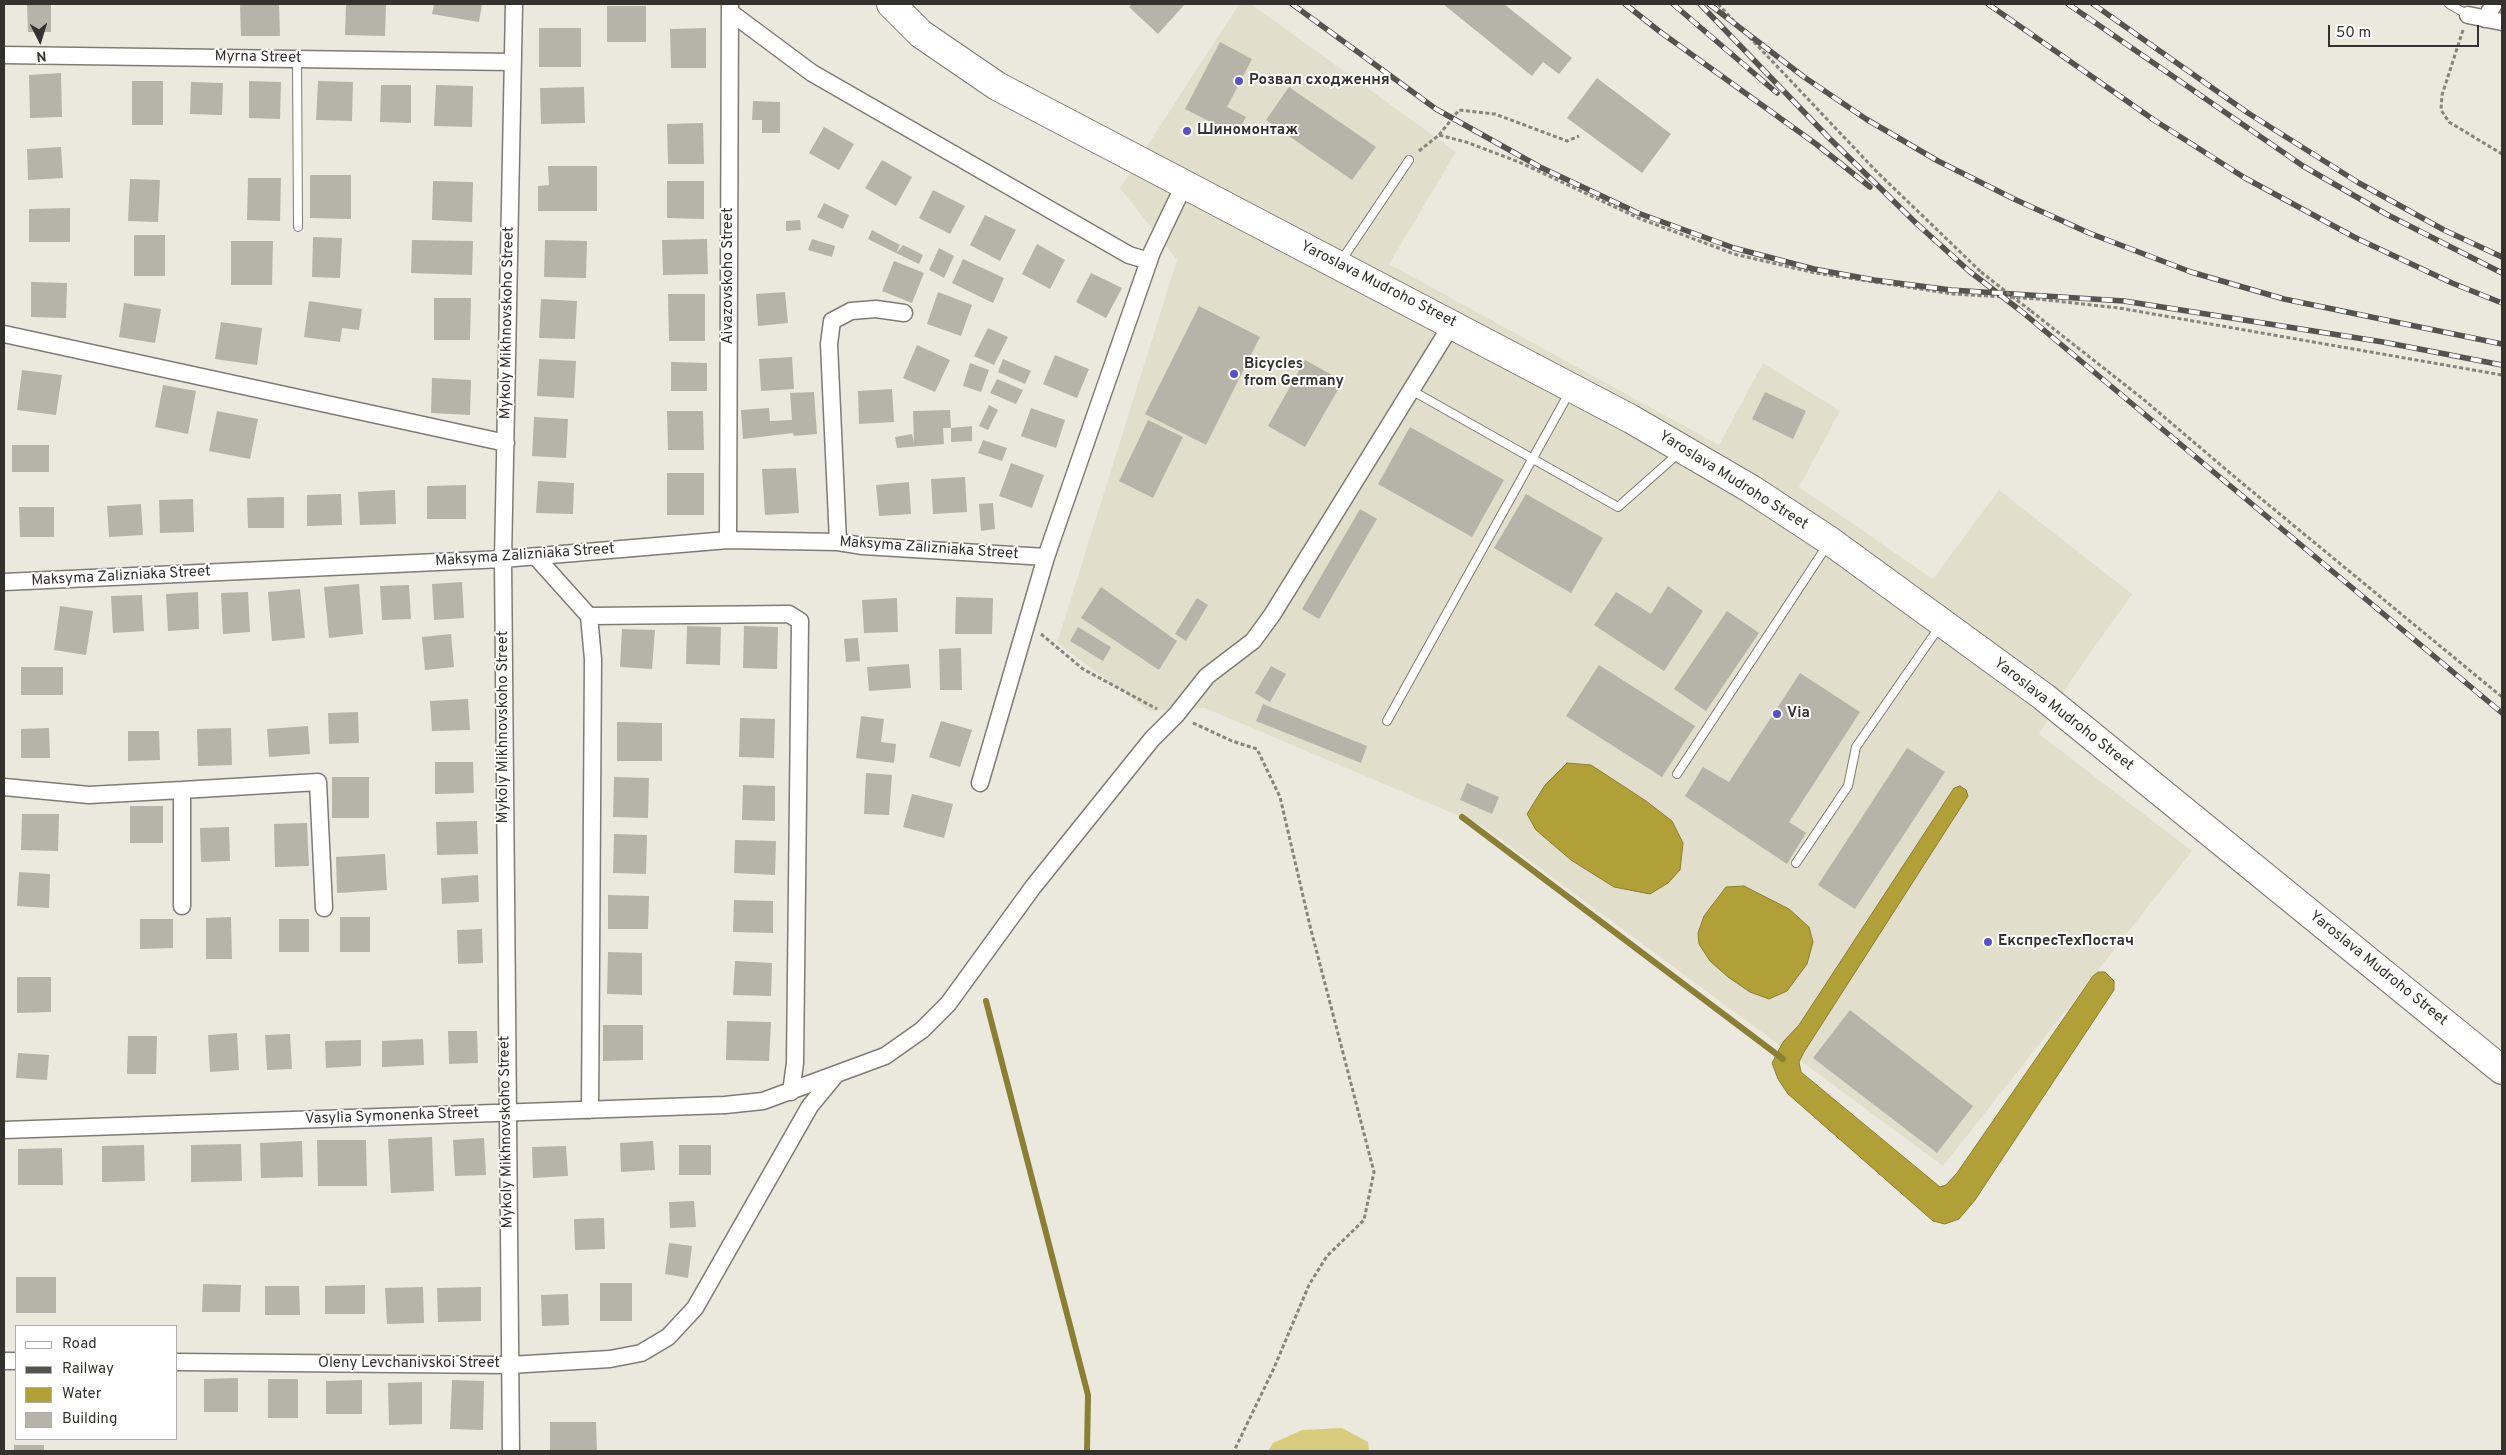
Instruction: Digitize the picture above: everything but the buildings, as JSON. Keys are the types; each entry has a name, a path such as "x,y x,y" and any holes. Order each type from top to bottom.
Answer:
{"highway":[{"name":"Yaroslava Mudroho Street","path":"891,4 921,34 997,86 1572,388 1750,489 1830,541 2044,697 2502,1070"}],"street":[{"name":"Mykoly Mikhnovskoho Street","path":"511,1451 503,559 514,4"},
{"path":"2486,19 2494,4"},
{"name":"Aivazovskoho Street","path":"730,8 812,73 1129,255 1149,262"},
{"name":"Aivazovskoho Street","path":"728,540 730,8"},
{"path":"2468,15 2502,22"},
{"name":"Myrna Street","path":"4,55 512,62"},
{"path":"980,783 1046,557 1149,262 1184,185"},
{"path":"838,542 829,344 832,321 852,311 876,309 904,313"},
{"name":"Vasylia Symonenka Street","path":"4,1130 725,1105 763,1101 836,1076 885,1056 922,1030 948,1004 1051,864 1152,738 1176,715 1207,676 1253,641 1272,615 1452,324"},
{"path":"4,334 506,443"},
{"name":"Maksyma Zalizniaka Street","path":"4,582 503,559 728,540 838,542 863,546 1046,557"},
{"path":"536,557 589,616 593,658 590,1110"},
{"path":"589,616 789,614 800,621 795,1063 791,1092"},
{"path":"4,787 90,795 318,782 324,908"},
{"path":"182,790 182,906"},
{"name":"Oleny Levchanivskoi Street","path":"178,1362 510,1365 610,1359 641,1353 668,1337 695,1308 810,1106 836,1076"}],"lane":[{"path":"2449,4 2468,15"},
{"path":"297,58 298,227"},
{"path":"1338,264 1409,160"},
{"path":"1387,721 1531,458 1572,388"},
{"path":"1411,390 1618,507 1684,450"},
{"path":"1677,774 1830,541"},
{"path":"1796,863 1848,786 1856,747 1943,622"}],"path":[{"path":"1718,4 1878,173 1982,272 2143,399 2243,485 2502,697"},
{"path":"2468,15 2442,96 2441,110 2449,122 2502,154"},
{"path":"1409,160 1439,135 1460,110 1495,114 1567,141 1579,136"},
{"path":"1439,135 1466,142 1519,162 1638,218 1734,254 1815,273 1953,294 2038,299 2119,308 2502,375"},
{"path":"1025,630 1041,634 1083,669 1147,706 1176,715 1232,741 1257,749 1280,797 1310,926 1374,1172 1364,1220 1327,1256 1309,1285 1274,1368 1234,1451"}],"shaded area":[{"path":"1239,4 1251,4 1456,152 1389,264 1719,445 1763,363 1840,411 1799,487 1933,579 1999,490 2132,594 2069,683 2039,734 2192,851 1943,1166 1483,826 1205,708 1149,711 1057,643 1177,260 1120,188"},
{"path":"1342,1428 1368,1442 1369,1451 1268,1451 1273,1443 1302,1430"}],"water":[{"path":"1567,763 1591,765 1646,801 1672,821 1683,843 1680,870 1668,883 1650,894 1614,887 1571,860 1536,830 1527,814 1545,785"},
{"path":"1960,786 1966,790 1968,796 1804,1052 1799,1062 1801,1072 1940,1187 1946,1185 1957,1173 2093,976 2098,972 2105,972 2114,981 2114,990 1975,1200 1959,1219 1945,1224 1933,1221 1788,1094 1778,1079 1772,1063 1783,1042 1799,1025 1954,788"},
{"path":"1744,886 1789,909 1809,927 1813,942 1807,964 1787,991 1769,999 1750,992 1728,977 1710,961 1699,944 1698,933 1704,916 1726,887"}],"waterway":[{"path":"1462,817 1783,1059"},
{"path":"986,1001 1088,1395 1087,1451"}],"railway":[{"path":"1292,4 1436,109 1540,167 1638,213 1734,248 1814,269 1874,280 1951,290 2124,301 2383,342 2502,365"},
{"path":"1625,4 1659,31 1816,144 1870,187"},
{"path":"1673,4 1777,93"},
{"path":"1700,4 1828,137 1917,224 1969,271 2021,311 2502,713"},
{"path":"1709,4 1804,77 1866,119 1938,161 2014,199 2089,233 2191,272 2284,299 2502,344"},
{"path":"1988,4 2154,120 2245,178 2356,238 2452,283 2502,303"},
{"path":"2068,4 2303,166 2386,214 2502,273"},
{"path":"2093,4 2248,113 2359,183 2444,230 2502,257"}],"place":[{"name":"Розвал сходження","path":"1239,81"},
{"name":"Шиномонтаж","path":"1187,131"},
{"name":"Bicycles from Germany","path":"1234,374"},
{"name":"Via","path":"1777,714"},
{"name":"ЕкспресТехПостач","path":"1988,942"}]}
